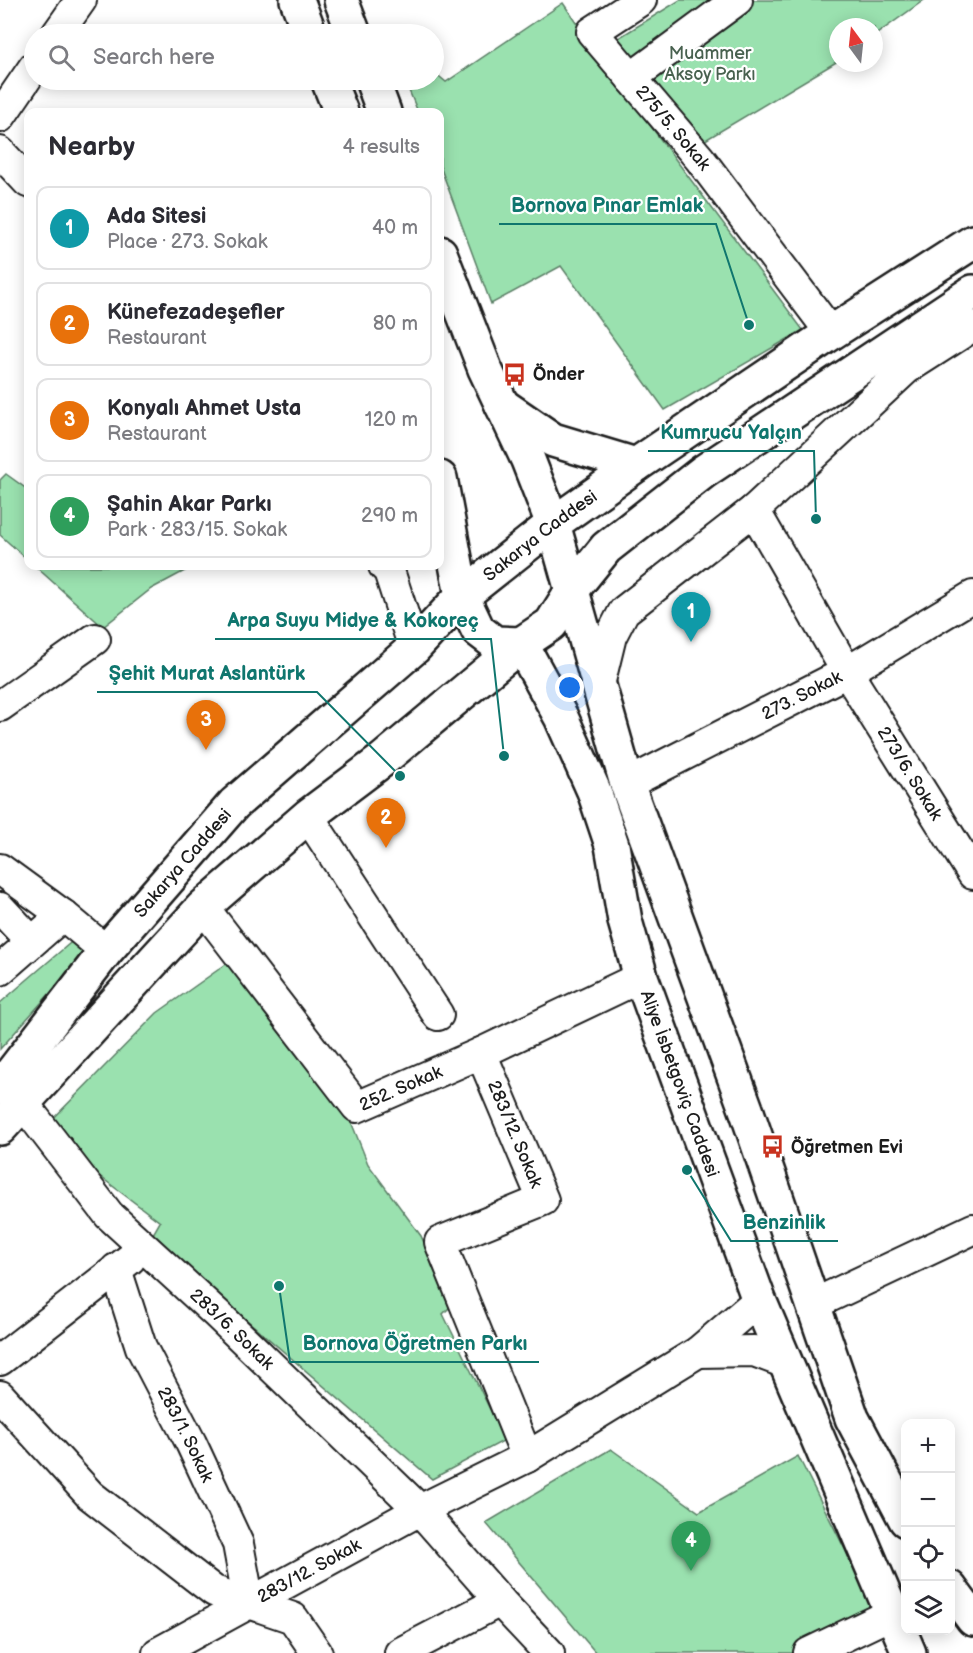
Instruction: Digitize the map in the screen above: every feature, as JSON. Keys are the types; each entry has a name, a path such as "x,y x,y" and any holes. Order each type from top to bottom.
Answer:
{"main road":[{"path":"297,0 306,24"},
{"path":"340,0 350,24"},
{"path":"332,90 340,108"},
{"path":"376,90 382,108"},
{"name":"Sakarya Caddesi","path":"0,1128 11,1095 106,951 234,804 414,648 462,596 553,524 636,465 831,333 973,242"},
{"path":"444,263 485,369 528,460 553,524 627,784 747,1112 852,1418 901,1511"},
{"path":"573,589 606,548 702,472 973,292"},
{"path":"502,404 553,440 636,465"},
{"path":"444,499 462,596 478,630 495,643 521,644"},
{"name":"Sakarya Caddesi","path":"11,1095 203,907 308,816 381,761 521,644 551,624 573,589"},
{"name":"Aliye İsbetgoviç Caddesi","path":"521,644 561,717 594,791 612,845 625,921 641,977 759,1300 909,1653"},
{"path":"955,1594 973,1619"}],"street":[{"path":"64,24 81,0"},
{"name":"275/5. Sokak","path":"641,0 592,32 700,159 831,333"},
{"path":"630,78 737,0"},
{"path":"0,117 24,82"},
{"path":"0,152 24,178"},
{"path":"599,685 611,636 624,611 754,510 906,369 973,326"},
{"name":"273/6. Sokak","path":"754,510 847,672 973,874"},
{"path":"388,570 414,648"},
{"name":"273. Sokak","path":"627,784 847,672 973,596"},
{"path":"0,705 95,639"},
{"path":"308,816 438,1015"},
{"path":"0,869 63,915 106,951"},
{"name":"252. Sokak","path":"203,907 357,1107 482,1053 641,977"},
{"path":"0,908 31,941"},
{"path":"0,970 63,915"},
{"name":"283/12. Sokak","path":"482,1053 543,1200 440,1242 527,1457"},
{"name":"283/6. Sokak","path":"11,1095 109,1215 226,1322 420,1510 549,1653"},
{"path":"812,1305 973,1229"},
{"path":"0,1360 144,1247"},
{"name":"283/1. Sokak","path":"116,1269 141,1347 191,1443 238,1544 249,1603"},
{"name":"283/12. Sokak","path":"158,1653 420,1510 527,1457 698,1352 759,1300"},
{"path":"698,1352 754,1351 786,1363"},
{"path":"0,1396 90,1496 214,1591 293,1618 317,1653"},
{"path":"400,1653 500,1601"},
{"path":"809,1653 893,1613"}],"green space":[{"name":"Muammer Aksoy Parkı","path":"680,0 924,0 883,30 883,18 829,18 829,66 697,145 607,45"},
{"path":"563,3 611,73 803,330 665,410 561,266 491,304 444,177 444,108 416,108 409,90 444,90 444,80 446,82"},
{"path":"6,474 24,487 24,556 0,535 0,480"},
{"path":"39,570 187,570 151,589 103,627"},
{"path":"83,932 94,944 0,1049 0,1003"},
{"path":"232,960 350,1119 368,1164 421,1236 452,1305 443,1314 505,1440 432,1479 221,1298 153,1234 160,1222 73,1156 43,1129 157,1013"},
{"path":"611,1449 699,1512 798,1456 880,1619 808,1653 596,1653 486,1523"}],"place":[{"name":"Bornova Pınar Emlak","path":"749,325"},
{"name":"Önder","path":"515,374"},
{"name":"Kumrucu Yalçın","path":"816,519"},
{"name":"Ada Sitesi","path":"691,642"},
{"name":"Konyalı Ahmet Usta","path":"206,750"},
{"name":"Arpa Suyu Midye & Kokoreç","path":"504,756"},
{"name":"Şehit Murat Aslantürk","path":"400,776"},
{"name":"Künefezadeşefler","path":"386,848"},
{"name":"Öğretmen Evi","path":"773,1147"},
{"name":"Benzinlik","path":"687,1170"},
{"name":"Bornova Öğretmen Parkı","path":"279,1286"},
{"name":"Şahin Akar Parkı","path":"691,1571"}]}
